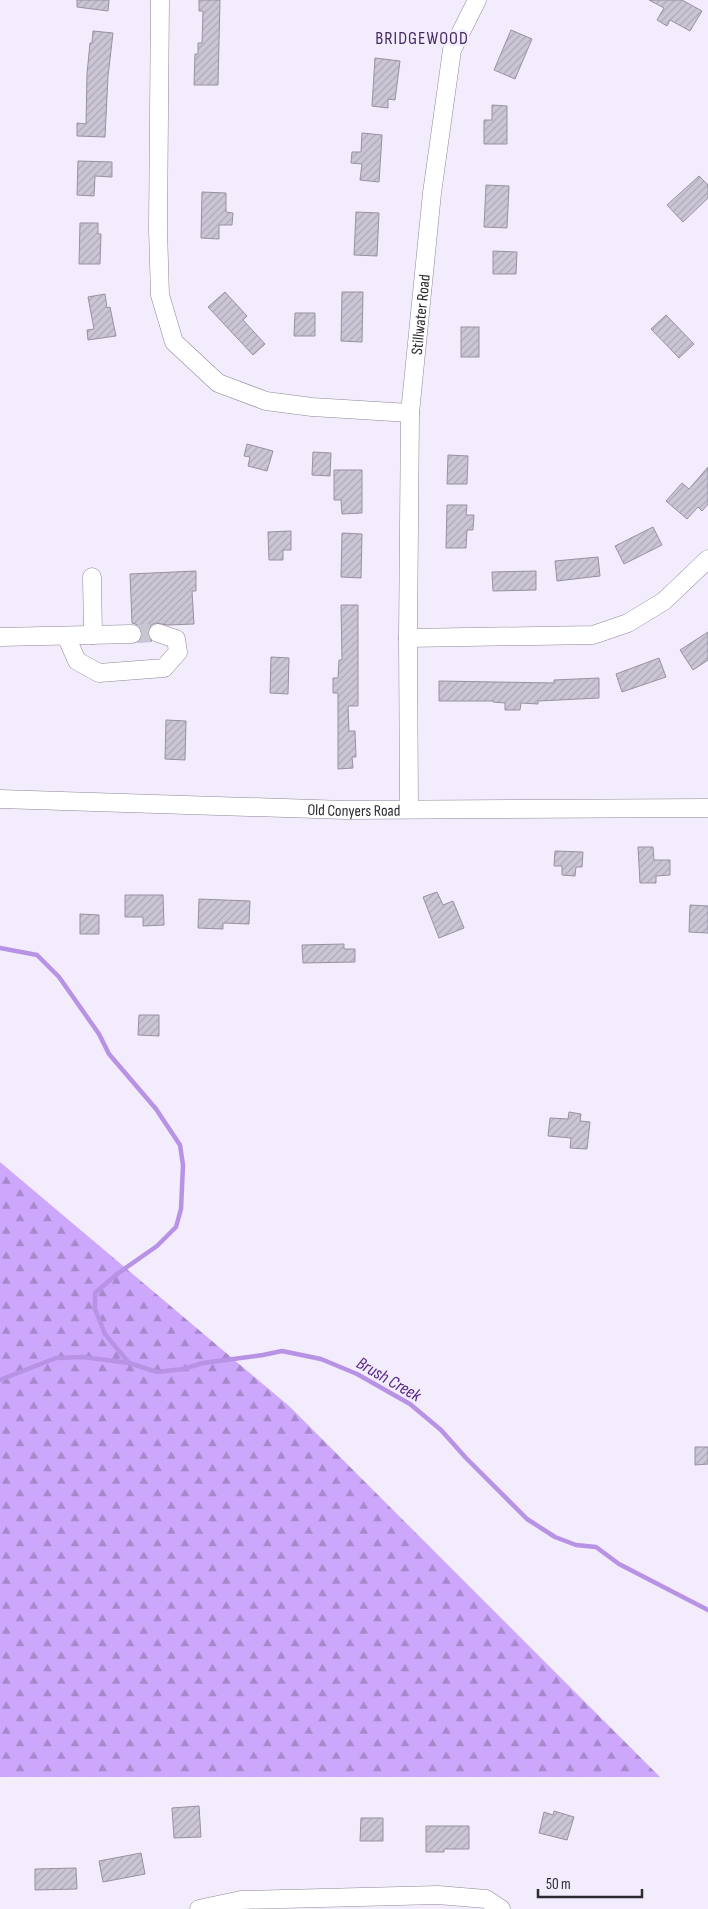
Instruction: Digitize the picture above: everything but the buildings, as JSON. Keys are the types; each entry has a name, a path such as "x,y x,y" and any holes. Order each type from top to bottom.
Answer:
{"street":[{"path":"160,0 158,229 160,295 174,342 218,383 266,401 410,413"},
{"name":"Stillwater Road","path":"409,809 410,413 432,193 452,50 477,0"},
{"path":"408,638 593,635 628,623 664,602 708,560"},
{"path":"92,577 93,635"},
{"path":"66,636 77,661 99,673 164,668 178,652 176,639 158,633"},
{"path":"0,637 132,634"},
{"name":"Old Conyers Road","path":"0,799 346,810 708,808"},
{"path":"199,1909 241,1900 438,1895 486,1899 501,1909"}],"green space":[{"path":"0,1162 289,1406 660,1777 0,1777"}],"waterway":[{"path":"0,948 37,955 59,977 99,1034 109,1054 156,1109 180,1145 183,1165 181,1209 176,1227 157,1246 117,1274 95,1293 95,1309 105,1334 129,1363"},
{"name":"Brush Creek","path":"0,1380 56,1358 83,1357 129,1363 157,1372 282,1351 321,1359 357,1374 410,1404 441,1430 527,1519 555,1537 576,1545 596,1547 619,1564 708,1610"}],"tunnel":[{"path":"132,634 158,633"}],"district":[{"name":"BRIDGEWOOD","path":"422,38"}]}
